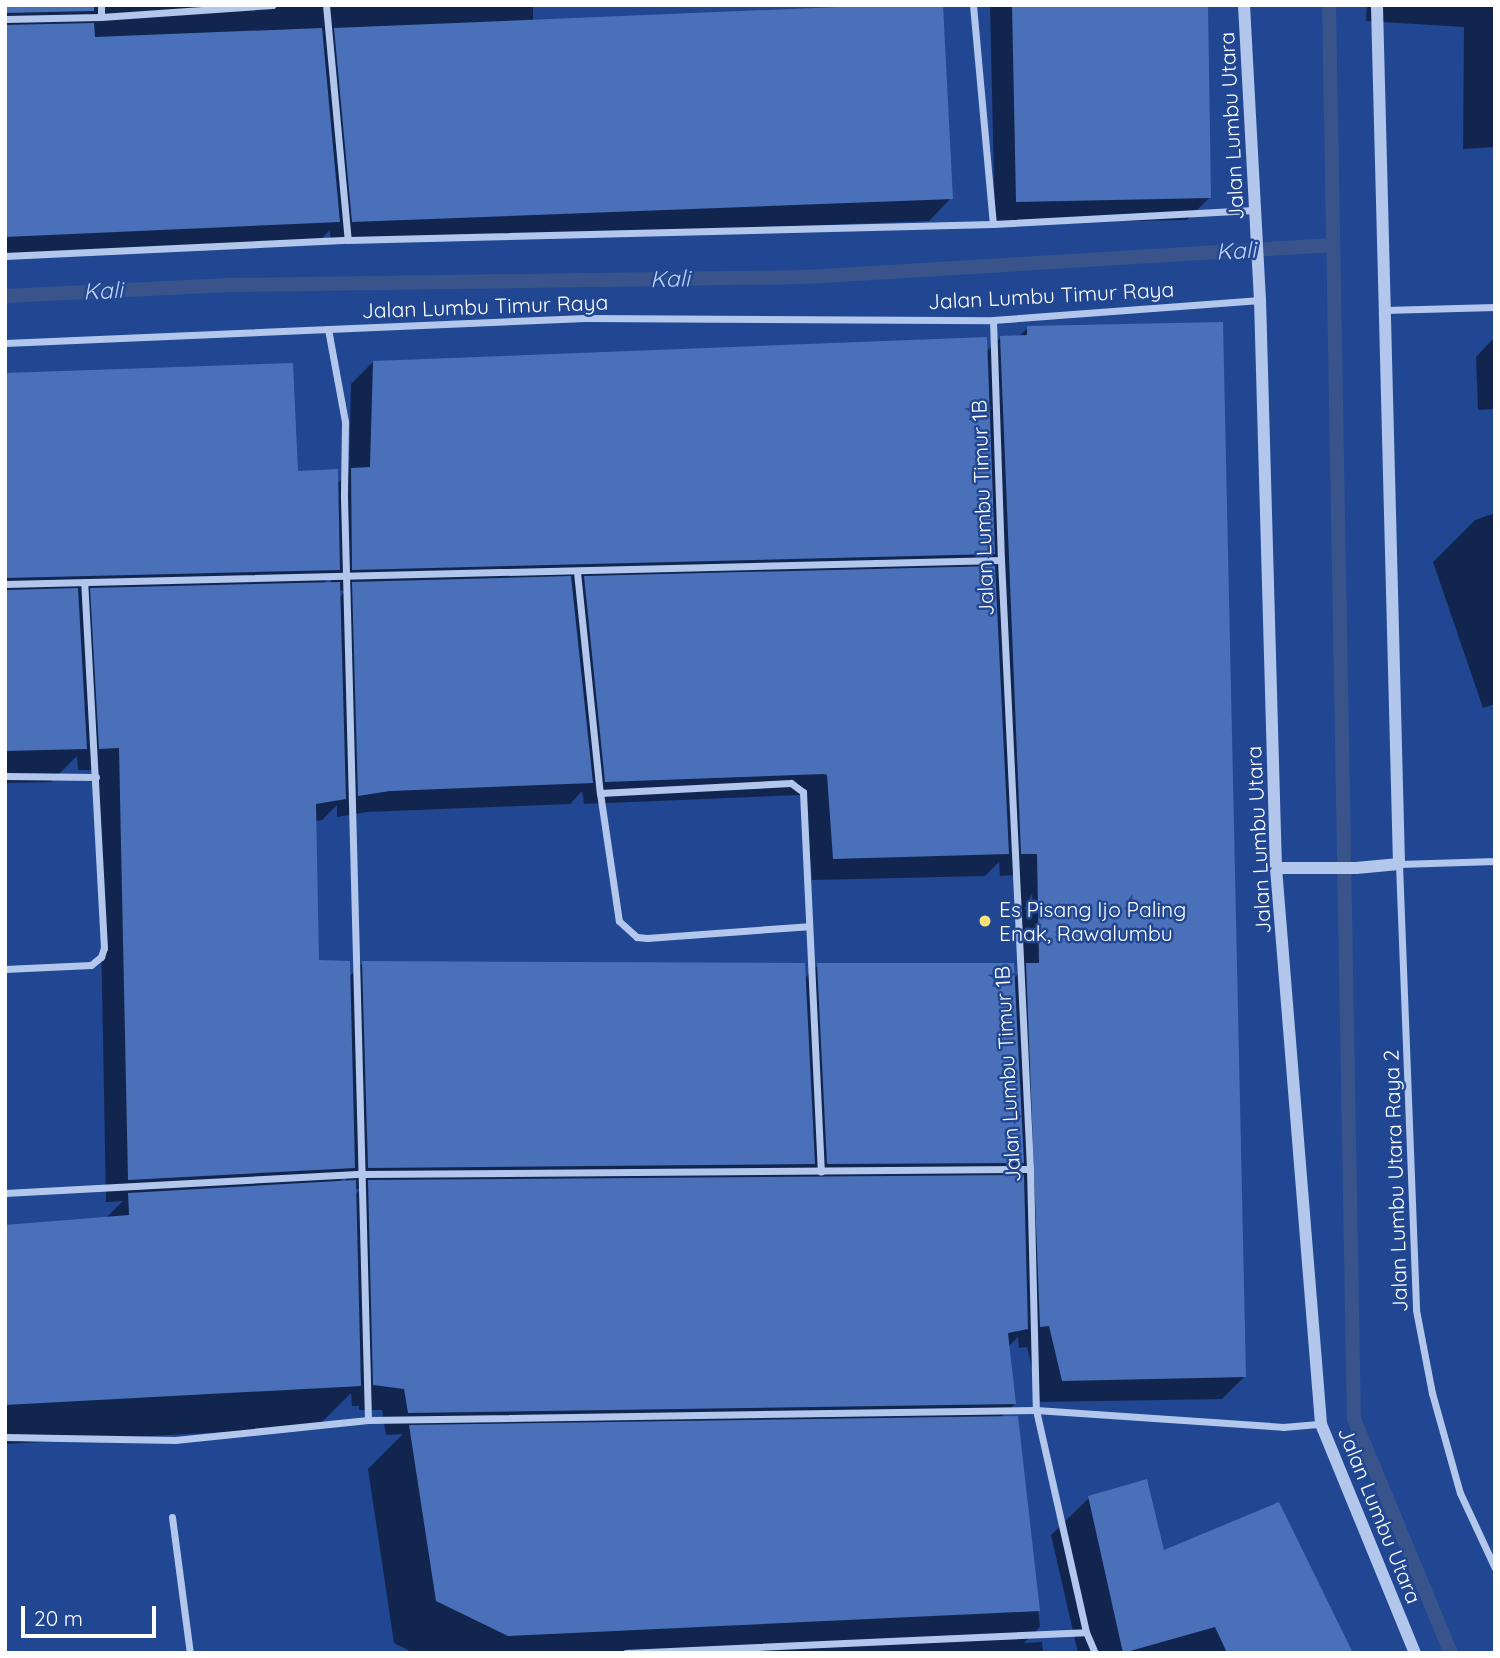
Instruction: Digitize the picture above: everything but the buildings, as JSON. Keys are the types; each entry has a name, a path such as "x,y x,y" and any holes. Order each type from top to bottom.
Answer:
{"street":[{"path":"101,5 101,17"},
{"path":"5,19 101,17 273,5"},
{"path":"326,5 348,240"},
{"path":"973,5 993,224"},
{"name":"Jalan Lumbu Utara","path":"1244,5 1260,300 1276,868 1321,1424 1415,1653"},
{"path":"1377,5 1399,864"},
{"path":"5,256 348,240 993,224 1254,210"},
{"name":"Jalan Lumbu Timur Raya","path":"5,342 585,318 993,320 1260,300"},
{"path":"1384,310 1495,307"},
{"name":"Jalan Lumbu Timur 1B","path":"993,320 1000,560 1030,1169 1036,1410 1086,1632 1095,1653"},
{"path":"328,330 345,422 344,497 368,1420"},
{"path":"5,584 347,573 577,572 1000,560"},
{"path":"577,572 600,793 620,921 637,937 809,926"},
{"path":"5,969 91,965 101,957 104,948 84,583"},
{"path":"5,776 96,776"},
{"path":"600,793 791,783 803,792 821,1172"},
{"path":"1276,868 1356,868 1495,861"},
{"name":"Jalan Lumbu Utara Raya 2","path":"1399,864 1416,1310 1432,1393 1460,1493 1495,1568"},
{"path":"5,1194 361,1174 1030,1169"},
{"path":"5,1437 175,1440 368,1420 1036,1410 1283,1427 1321,1424"},
{"path":"172,1517 190,1653"},
{"path":"626,1653 746,1650 1086,1632"}],"waterway":[{"path":"1329,5 1354,1419 1451,1653"},
{"name":"Kali","path":"5,296 229,285 806,277 1333,245"}],"place":[{"name":"Es Pisang Ijo Paling Enak, Rawalumbu","path":"985,921"}]}
